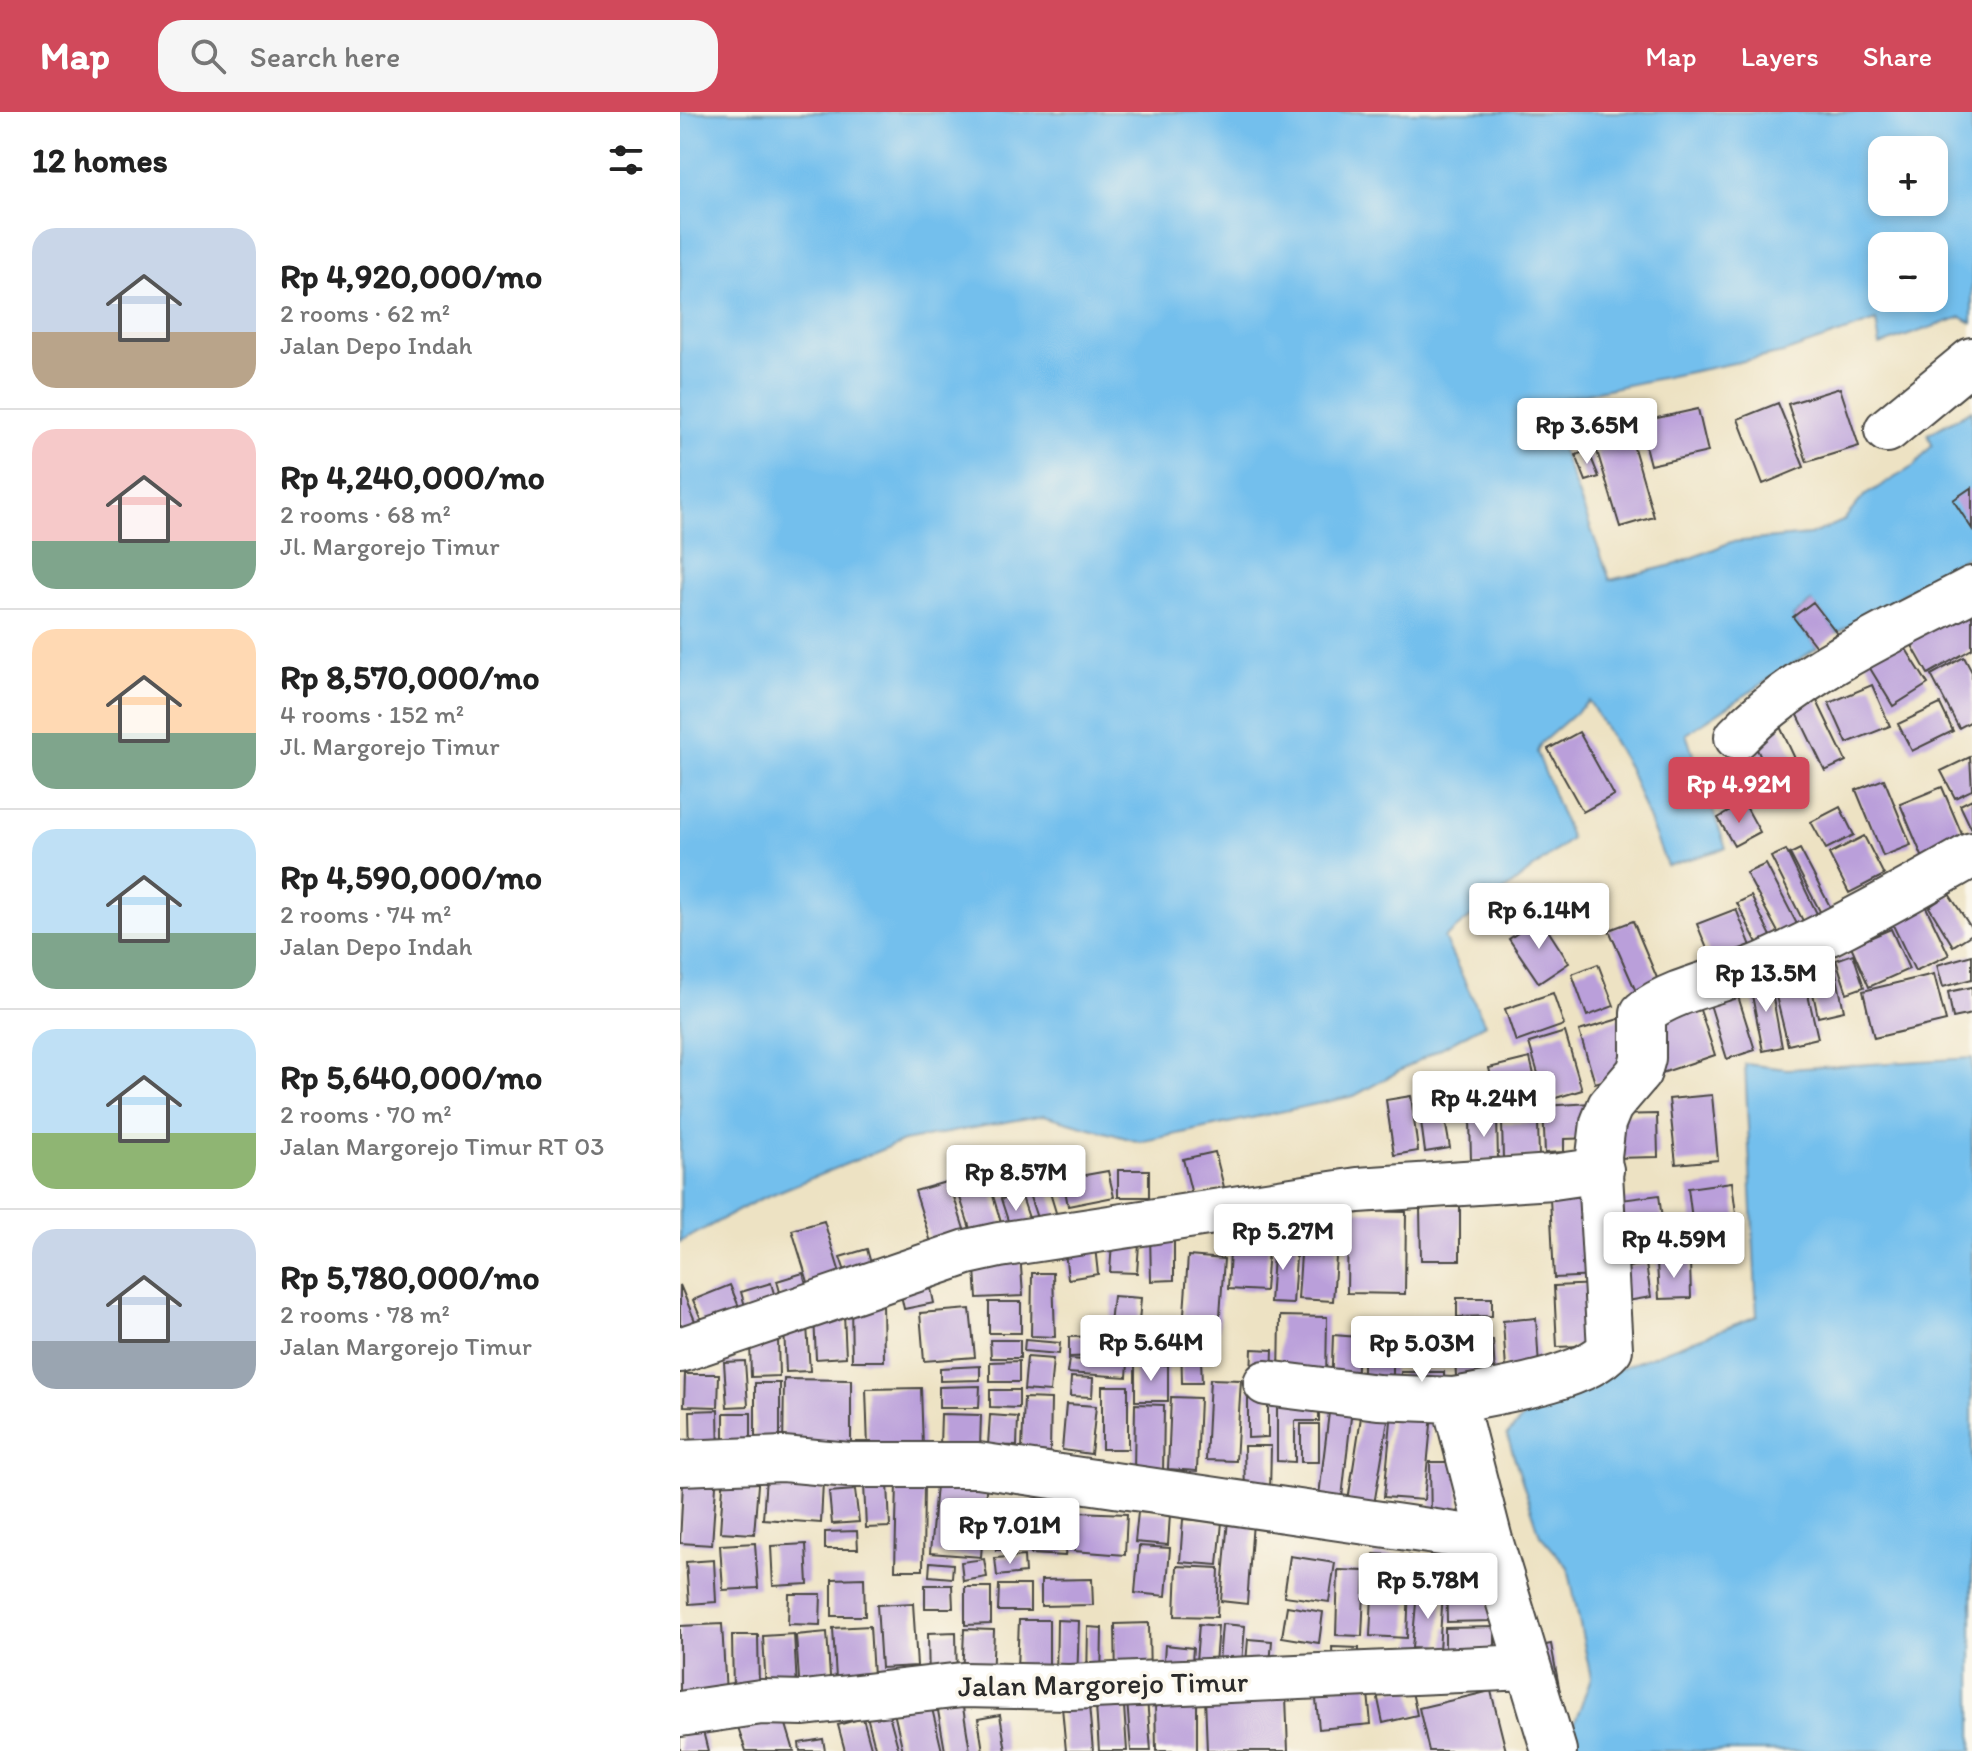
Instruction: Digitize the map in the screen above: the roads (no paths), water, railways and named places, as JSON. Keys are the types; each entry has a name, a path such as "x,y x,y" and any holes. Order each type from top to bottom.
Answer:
{"street":[{"path":"1887,430 1972,360"},
{"path":"1737,737 1773,703 1831,664 1972,589"},
{"path":"1266,1383 1378,1397 1454,1400 1542,1380 1595,1363 1610,1349 1601,1170 1603,1123 1610,1106 1639,1072 1643,1058 1640,1017 1643,1013 1674,996 1768,963 1970,865"},
{"path":"686,1348 967,1252 1288,1199 1425,1184 1553,1177 1601,1170"},
{"path":"1454,1400 1490,1540 1554,1751"},
{"path":"680,1463 783,1459 849,1465 978,1465 1490,1540"},
{"name":"Jalan Margorejo Timur","path":"680,1714 761,1702 804,1703 962,1685 1069,1687 1528,1667"}],"water":[{"path":"680,112 1972,112 1972,323 1961,317 1880,345 1876,321 1783,353 1544,402 1610,580 1677,564 1731,542 1810,535 1843,521 1864,496 1914,466 1932,445 1928,434 1972,410 1972,553 1837,633 1812,602 1793,617 1817,648 1686,734 1726,848 1667,866 1628,767 1589,701 1541,743 1537,752 1571,839 1444,938 1485,1024 1354,1096 1140,1142 1044,1115 903,1141 758,1200 680,1242"},
{"path":"1972,1058 1972,1751 1579,1751 1572,1730 1591,1678 1568,1567 1540,1535 1507,1435 1540,1399 1757,1316 1745,1064 1787,1069"}]}
